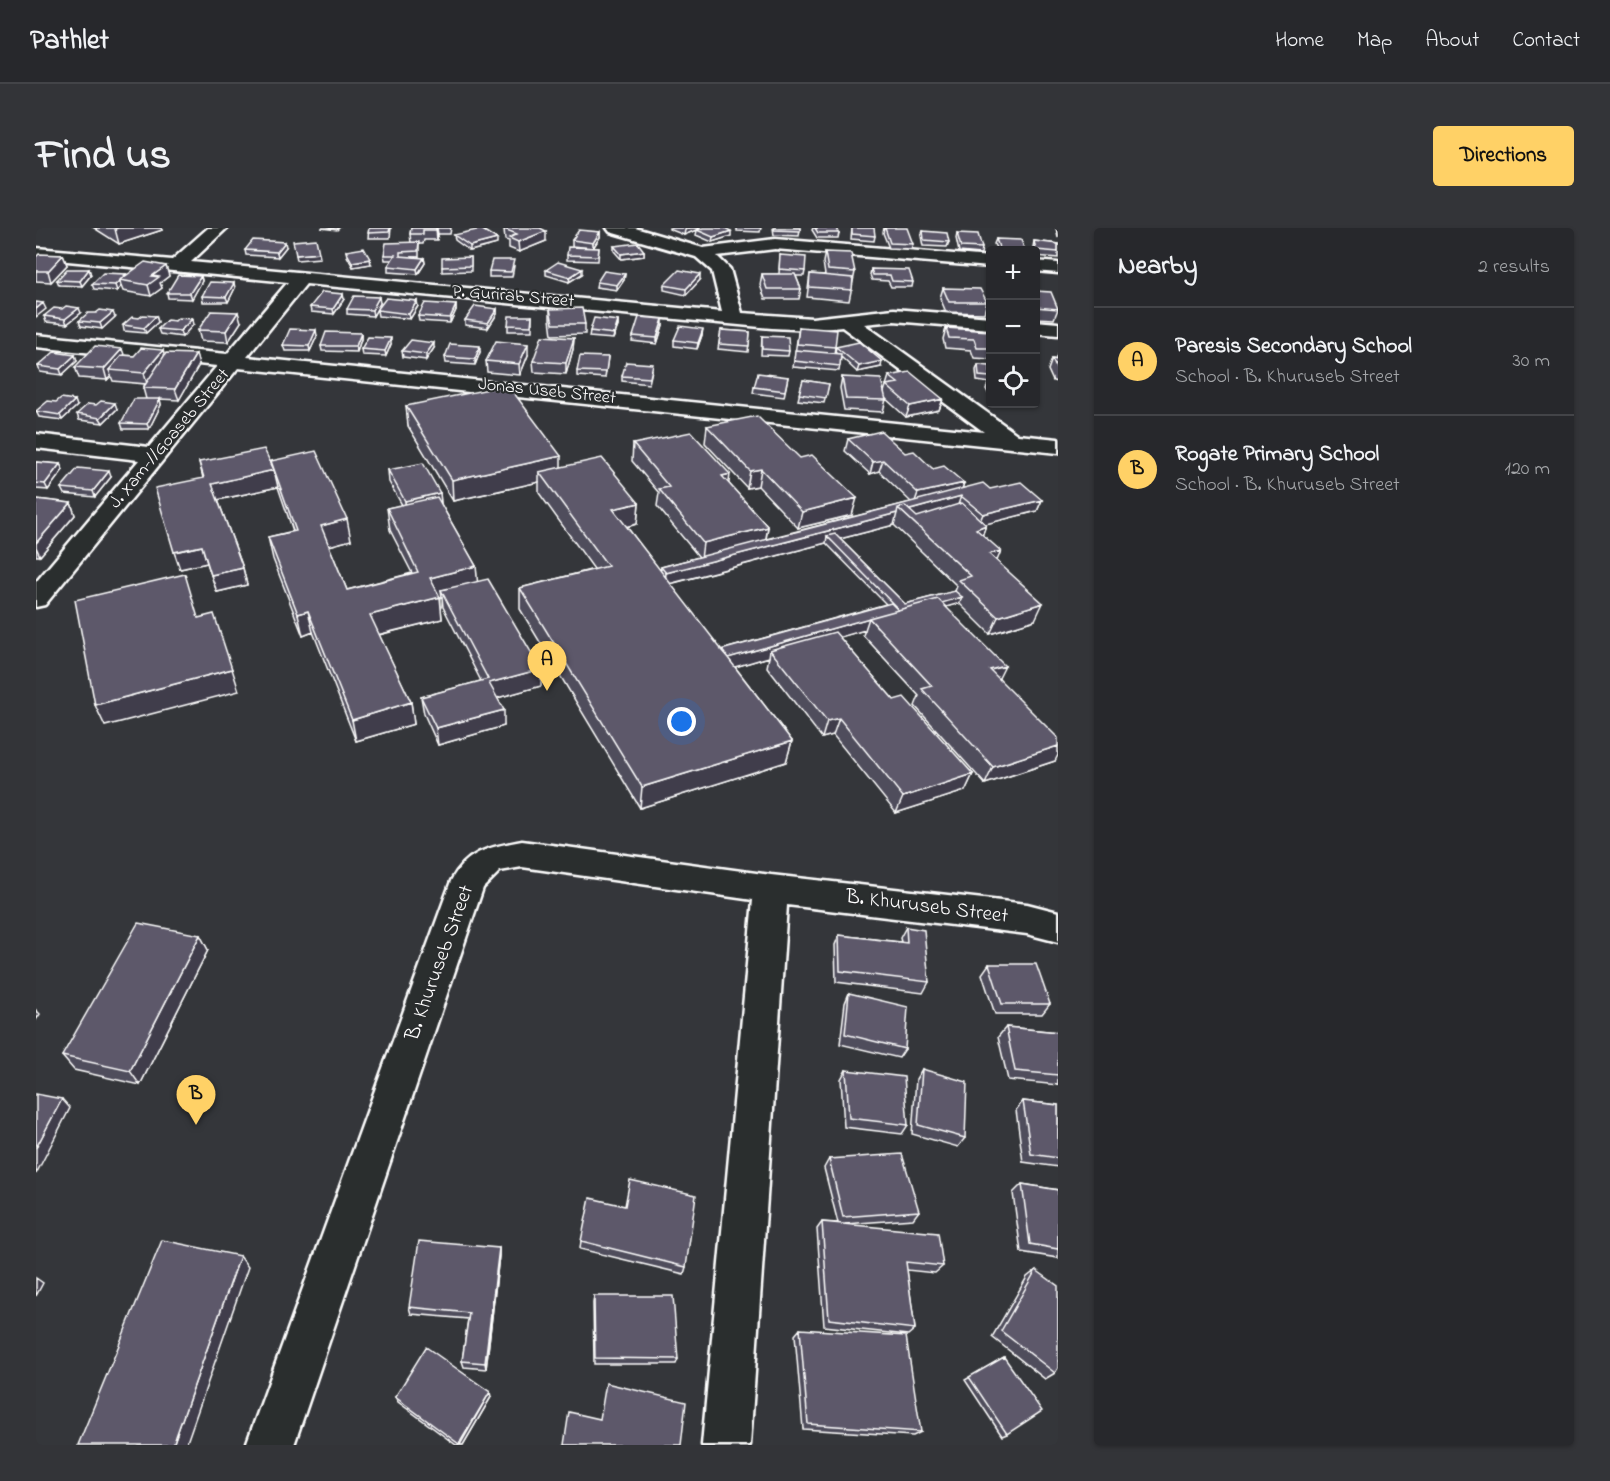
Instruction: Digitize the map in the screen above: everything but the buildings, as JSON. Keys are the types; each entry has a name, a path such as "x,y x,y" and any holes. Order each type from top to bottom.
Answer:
{"street":[{"path":"176,266 218,228"},
{"path":"616,228 702,253 775,244 986,262"},
{"name":"P. Gurirab Street","path":"36,253 772,322 812,324 894,315 986,323"},
{"path":"702,253 721,269 733,318"},
{"path":"1040,266 1058,268"},
{"name":"J. Xam-//Goaseb Street","path":"41,586 157,455 302,278"},
{"path":"844,319 1011,441"},
{"path":"1040,327 1058,329"},
{"name":"Jonas Useb Street","path":"36,341 1058,446"},
{"path":"36,441 157,455"},
{"name":"B. Khuruseb Street","path":"270,1445 468,881 490,860 522,854 771,890 1027,919 1058,927"},
{"path":"726,1445 771,890"}],"place":[{"name":"Paresis Secondary School","path":"547,691"},
{"name":"Rogate Primary School","path":"196,1125"}]}
